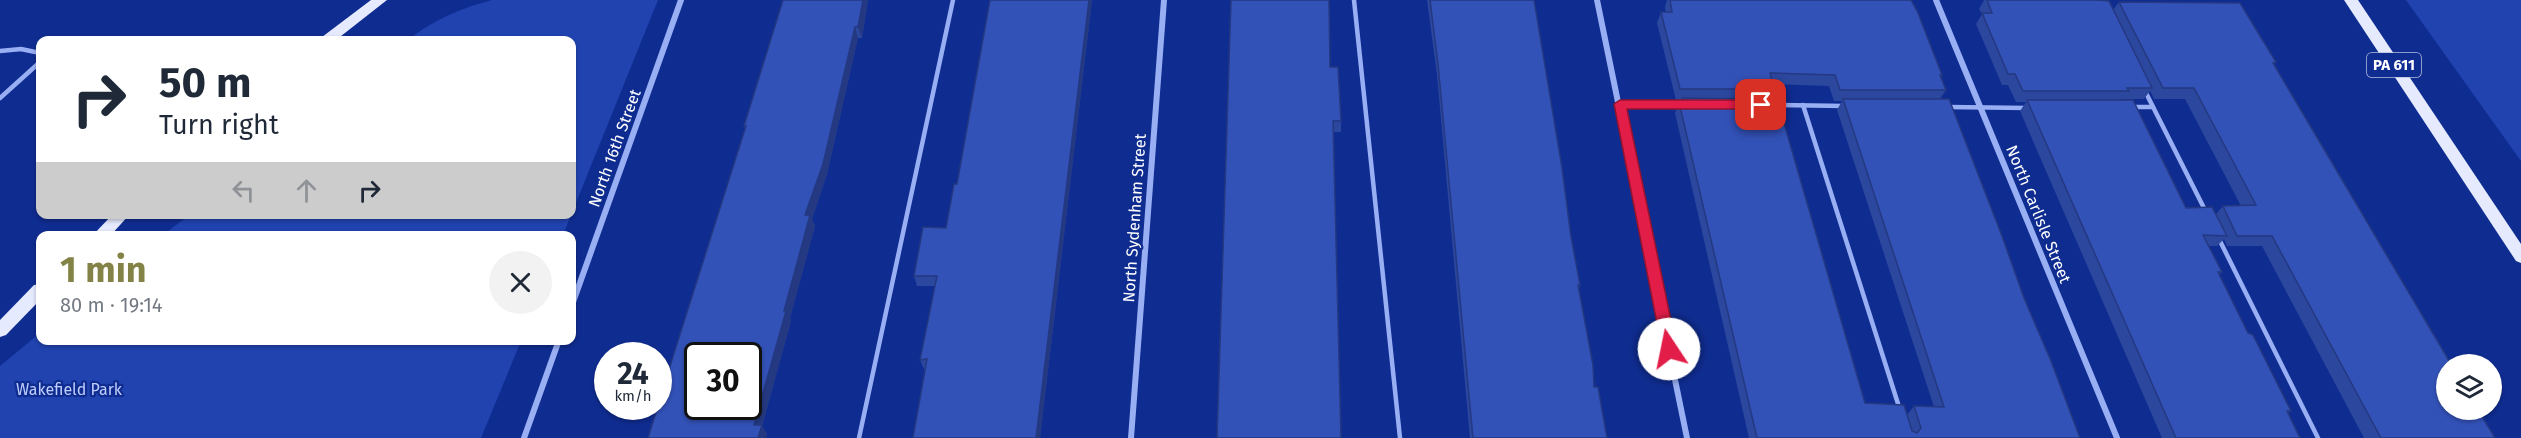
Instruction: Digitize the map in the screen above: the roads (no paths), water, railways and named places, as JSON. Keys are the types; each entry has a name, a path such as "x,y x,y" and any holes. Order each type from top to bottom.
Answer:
{"main road":[{"path":"332,36 380,0"},
{"name":"PA 611","path":"2351,0 2521,257"},
{"path":"104,231 118,219"},
{"path":"0,330 36,294"}],"street":[{"name":"North 16th Street","path":"576,294 681,0"},
{"name":"North Sydenham Street","path":"1131,438 1164,0"},
{"path":"1597,0 1687,438"},
{"name":"North Carlisle Street","path":"1936,0 2117,438"},
{"path":"524,438 557,345"}],"lane":[{"path":"859,438 953,0"},
{"path":"1354,0 1400,438"},
{"path":"0,51 21,49 36,52"},
{"path":"0,98 36,66"},
{"path":"2142,86 2206,214"},
{"path":"1620,104 1690,105"},
{"path":"1769,105 1850,106"},
{"path":"1803,105 1902,416"},
{"path":"1943,107 2040,108"},
{"path":"2130,107 2153,107"},
{"path":"2217,235 2318,438"}],"park label":[{"name":"Wakefield Park","path":"69,389"}]}
